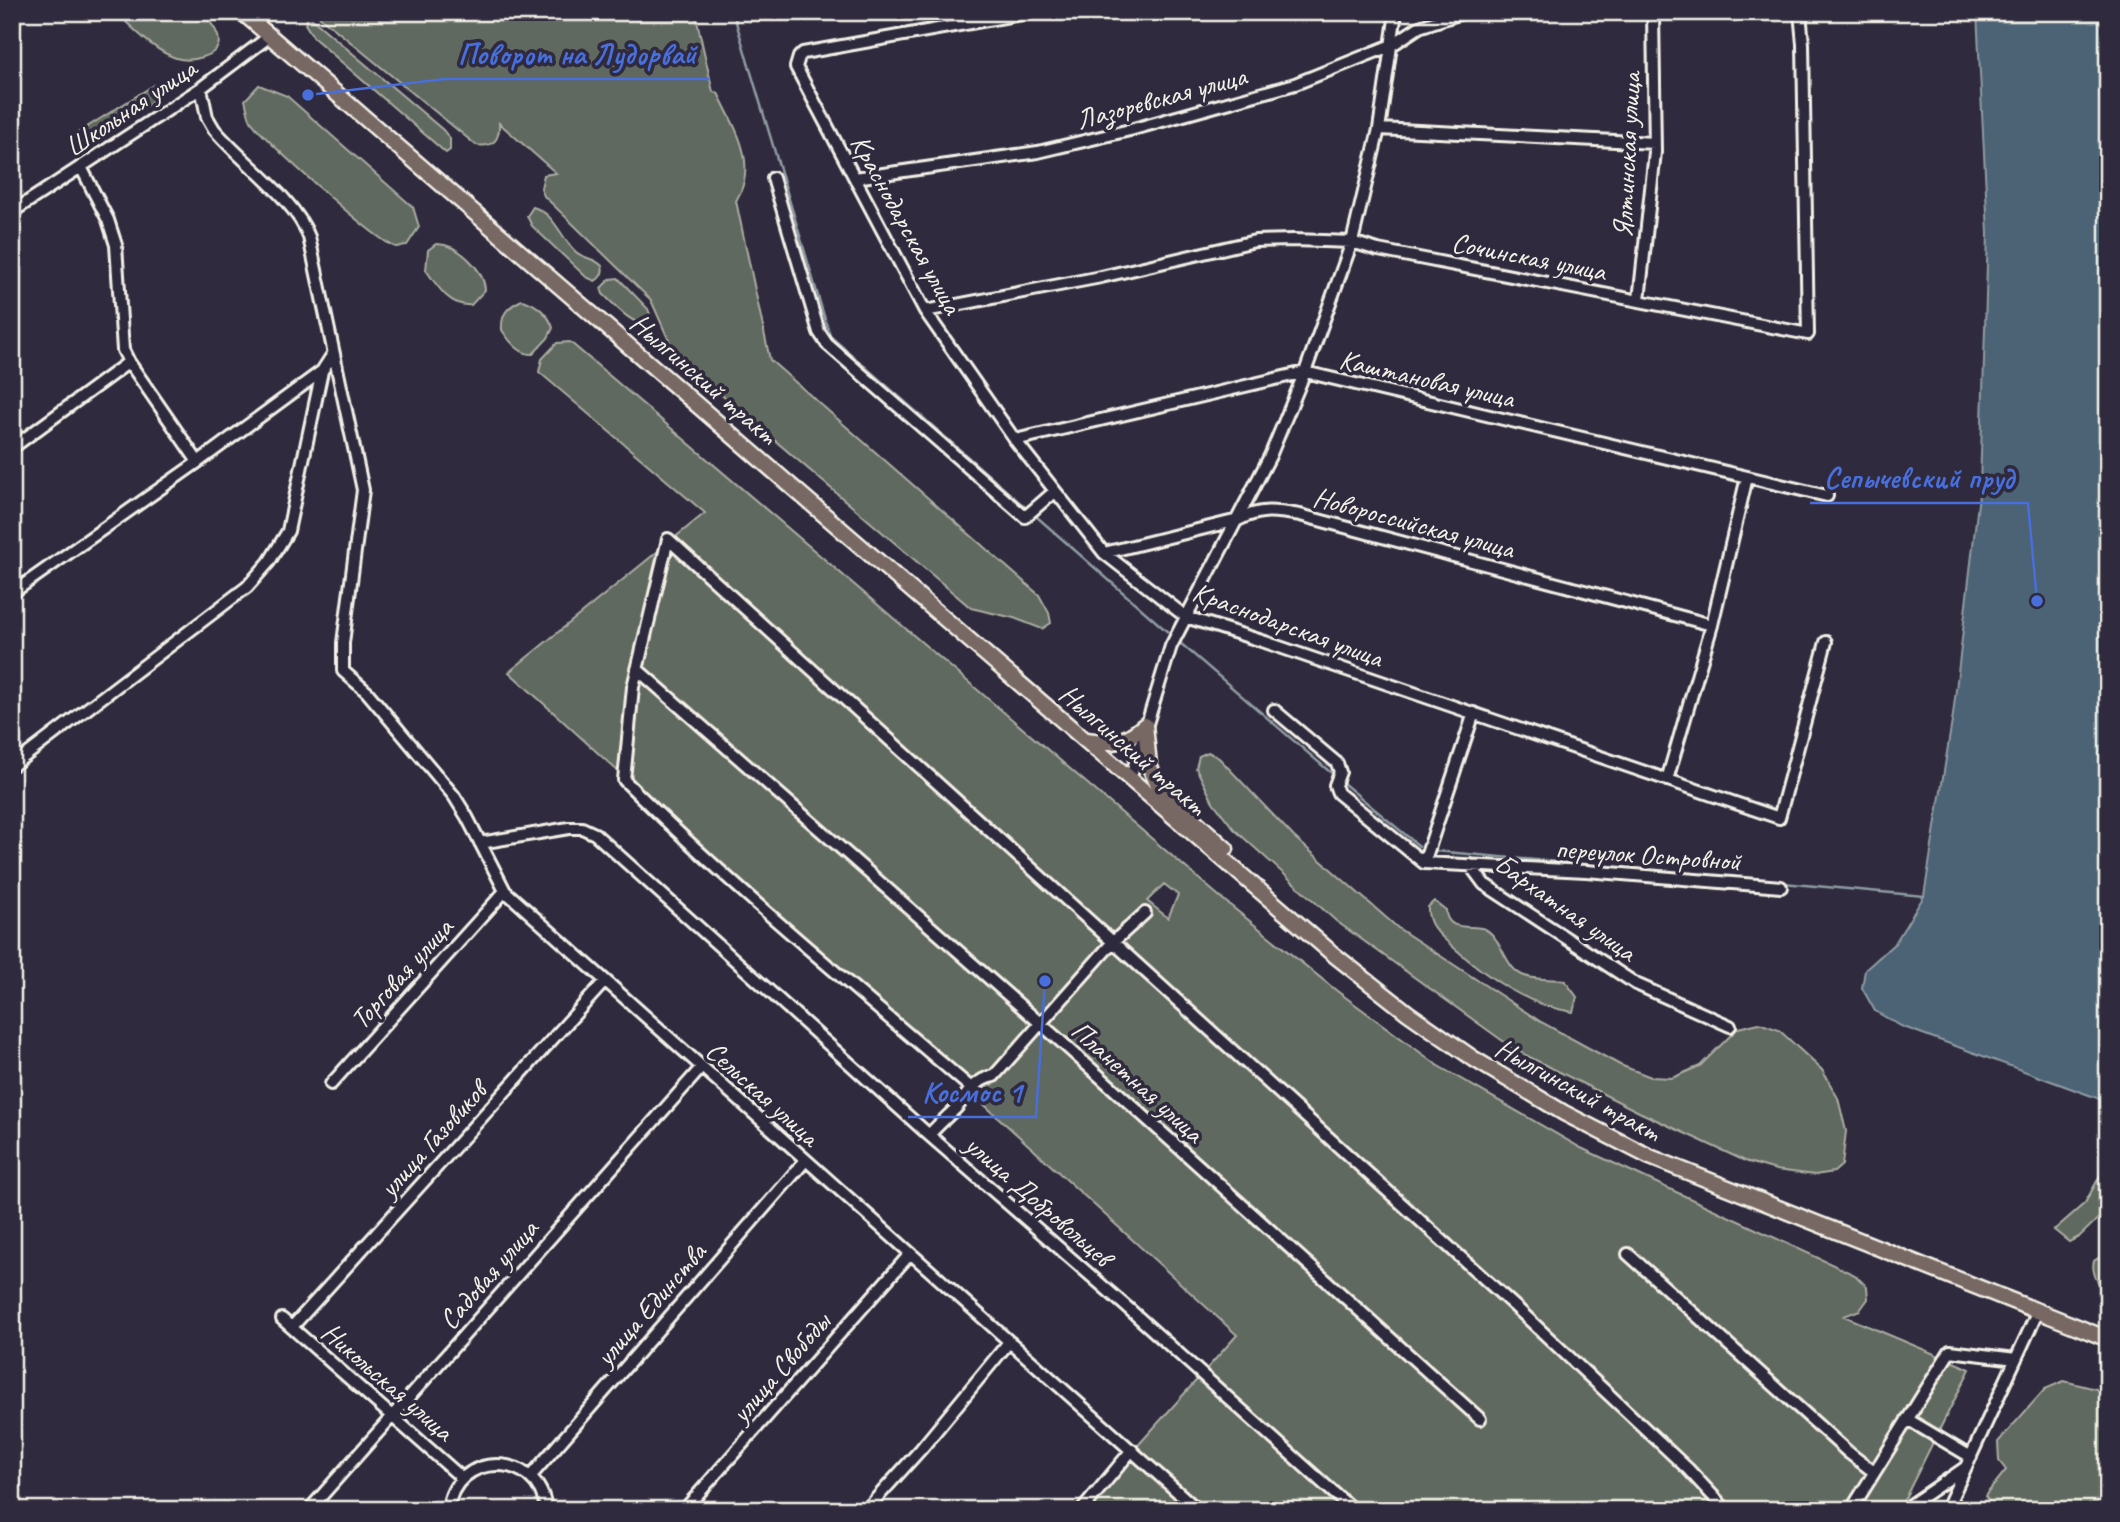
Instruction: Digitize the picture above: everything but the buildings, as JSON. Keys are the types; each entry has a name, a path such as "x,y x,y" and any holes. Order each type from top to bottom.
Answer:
{"main road":[{"name":"Нылгинский тракт","path":"242,12 1314,938 1408,1013 1474,1059 1564,1113 1650,1157 1873,1248 2108,1339"},
{"path":"1085,740 1120,742 1132,737 1145,726"},
{"path":"1145,726 1149,765 1159,788 1298,912 1314,938"}],"street":[{"name":"Краснодарская улица","path":"1033,12 803,53 796,67 925,310 1015,440 1104,553 1185,617 1779,818 1826,642"},
{"path":"1129,779 1171,646 1270,456 1305,372 1352,243 1379,129 1396,12"},
{"name":"Лазоревская улица","path":"855,178 1038,152 1130,130 1295,84 1392,44 1419,27 1465,12"},
{"name":"Ялтинская улица","path":"1639,300 1655,143 1653,12"},
{"name":"Сочинская улица","path":"925,310 1101,277 1255,241 1294,240 1352,243 1808,334 1800,12"},
{"name":"Школьная улица","path":"12,212 201,88 271,36"},
{"path":"12,593 322,371 333,354 305,227 292,208 214,129 207,117 201,88"},
{"path":"1379,129 1655,143"},
{"path":"81,167 108,220 116,245 123,350 198,462"},
{"path":"773,178 819,332 827,344 1025,517 1055,491"},
{"name":"Сельская улица","path":"333,354 363,490 342,643 343,671 368,692 454,796 505,891 1198,1510"},
{"path":"12,449 129,362"},
{"path":"12,766 247,587 269,562 288,531 322,371"},
{"name":"Каштановая улица","path":"1015,440 1305,372 1827,496"},
{"path":"1667,780 1712,625 1747,477"},
{"name":"Новороссийская улица","path":"1104,553 1238,520 1253,512 1275,511 1300,515 1712,625"},
{"path":"971,1088 823,961 624,780 633,687 668,539 1520,1311 1688,1469 1726,1510"},
{"name":"Планетная улица","path":"637,669 1042,1025 1480,1419"},
{"path":"1274,710 1336,764 1339,772 1335,785 1338,793 1424,863 1474,713"},
{"name":"улица Добровольцев","path":"481,844 569,828 582,828 595,834 929,1135 1128,1308 1353,1510"},
{"name":"Бархатная улица","path":"1424,863 1470,865 1484,884 1636,984 1731,1026"},
{"name":"переулок Островной","path":"1470,865 1781,887"},
{"name":"Торговая улица","path":"331,1084 505,891"},
{"path":"929,1135 957,1107 971,1088 994,1076 1112,943 1145,913"},
{"name":"улица Газовиков","path":"292,1327 605,981"},
{"name":"Садовая улица","path":"309,1510 701,1068"},
{"name":"улица Единства","path":"530,1477 805,1161"},
{"name":"улица Свободы","path":"684,1510 910,1254"},
{"path":"1628,1254 1849,1453 1874,1472"},
{"path":"1946,1510 2038,1311"},
{"name":"Никольская улица","path":"282,1319 463,1478"},
{"path":"866,1510 921,1449 1009,1342"},
{"path":"1851,1510 1950,1351 2015,1359"},
{"path":"1907,1419 1968,1462"},
{"path":"1082,1510 1132,1450"},
{"path":"1909,1510 1912,1504 1968,1462"},
{"path":"448,1510 453,1491 463,1478 474,1469 503,1464 530,1477 539,1488 546,1510"}],"shaded area":[{"path":"115,12 200,12 211,23 219,42 212,53 203,57 190,60 176,58 151,44"},
{"path":"314,12 695,12 713,92 718,93 742,146 745,173 743,187 736,201 770,360 1039,595 1049,613 1051,623 1042,629 1014,618 971,608 690,368 670,343 651,300 544,196 541,188 544,175 556,173 499,123 495,141 487,145 476,145"},
{"path":"312,19 443,130 450,139 450,150 446,153 314,38 305,24"},
{"path":"154,85 160,93 149,104 89,143 75,144 72,139 79,132"},
{"path":"259,85 287,96 413,207 419,227 407,245 396,247 368,228 321,189 259,131 251,121 245,100"},
{"path":"533,207 547,215 576,252 602,266 599,278 595,281 586,277 532,226 527,216"},
{"path":"436,244 460,253 480,274 485,290 471,305 463,305 450,299 426,270 428,250"},
{"path":"618,278 648,309 651,317 646,324 628,317 603,294 601,288 610,279"},
{"path":"522,300 541,310 553,328 548,338 533,354 519,350 502,330 506,312"},
{"path":"570,342 1226,902 1337,991 1440,1067 1581,1148 1855,1275 1867,1287 1868,1299 1860,1310 1844,1316 1970,1369 1899,1510 1080,1510 1237,1335 509,672 705,513 539,372 542,359 557,343","holes":["1164,884 1178,895 1168,918 1147,901"]},
{"path":"1208,752 1219,758 1294,837 1398,928 1541,1022 1620,1065 1651,1077 1672,1078 1700,1066 1738,1028 1759,1023 1779,1030 1822,1070 1838,1098 1846,1131 1842,1165 1834,1172 1815,1175 1776,1170 1745,1161 1639,1112 1514,1049 1336,921 1234,829 1213,802 1196,768 1199,756"},
{"path":"1434,901 1446,910 1450,922 1455,925 1485,929 1491,933 1511,965 1522,975 1565,981 1577,997 1573,1012 1556,1009 1524,997 1466,958 1432,925 1428,907"},
{"path":"2108,1168 2108,1209 2079,1237 2069,1242 2054,1230 2085,1203 2101,1174"},
{"path":"2100,1257 2108,1257 2108,1284 2098,1282 2094,1274 2094,1261"},
{"path":"2064,1381 2108,1392 2108,1510 1995,1510 1985,1496 2006,1470 1999,1461 1998,1442 2045,1389"}],"water":[{"path":"1977,12 2108,12 2108,1102 1901,1026 1875,1011 1862,988 1865,970 1895,943 1924,896 1953,715 1980,486 1988,233"}],"waterway":[{"path":"733,12 830,336 1025,507"},
{"path":"1037,517 1169,633"},
{"path":"1179,642 1330,772"},
{"path":"1343,783 1419,846"},
{"path":"1435,851 1679,873"},
{"path":"1783,883 1924,896"}],"place":[{"name":"Поворот на Лудорвай","path":"308,95"},
{"name":"Сепычевский пруд","path":"2037,601"},
{"name":"Космос 1","path":"1045,981"}]}
